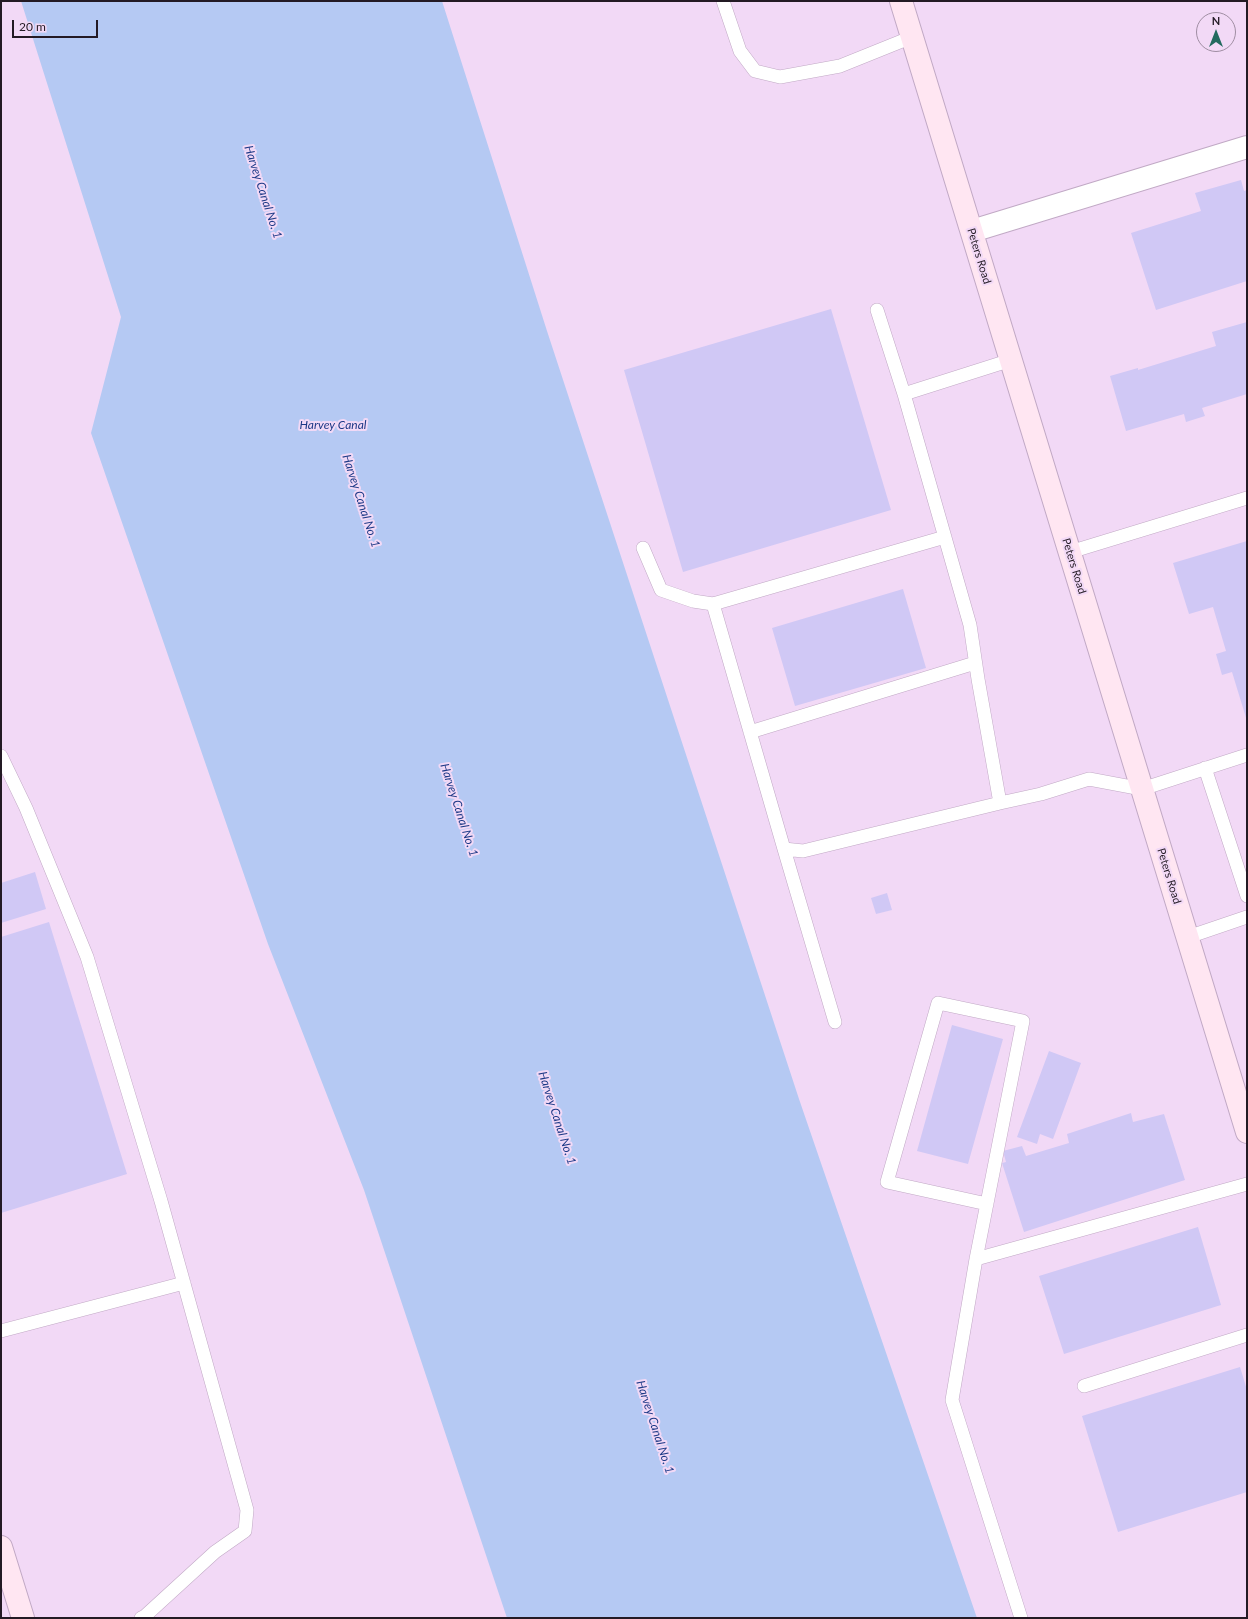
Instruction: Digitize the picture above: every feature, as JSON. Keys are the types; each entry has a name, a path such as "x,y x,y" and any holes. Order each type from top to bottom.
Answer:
{"main road":[{"name":"Peters Road","path":"901,1 1247,1132"},
{"path":"1,1547 23,1618"}],"street":[{"path":"972,231 1247,147"}],"lane":[{"path":"723,1 740,51 755,71 780,76 840,66 912,37"},
{"path":"877,310 904,394 970,625 975,663 1000,803"},
{"path":"904,394 1011,360"},
{"path":"1070,552 1247,498"},
{"path":"644,548 661,590 693,601 712,604 945,537"},
{"path":"712,604 835,1022"},
{"path":"750,732 975,663"},
{"path":"784,849 803,851 1041,794 1089,779 1142,789 1247,755"},
{"path":"1,756 26,808 87,957 184,1283 247,1510 245,1531 215,1552 141,1618"},
{"path":"1205,768 1247,896"},
{"path":"1188,937 1247,917"},
{"path":"987,1204 887,1182 938,1003 1023,1021 976,1260 952,1400 1021,1618"},
{"path":"976,1260 1247,1184"},
{"path":"1,1331 184,1283"},
{"path":"1084,1386 1247,1334"}],"water":[{"name":"Harvey Canal","path":"21,1 442,1 547,331 799,1099 977,1618 507,1618 364,1190 268,944 91,433 121,317"}],"building":[{"path":"1241,180 1244,191 1247,190 1247,281 1156,310 1131,233 1201,211 1195,193"},
{"path":"831,309 891,510 683,572 624,370"},
{"path":"1247,322 1247,394 1202,408 1205,416 1186,422 1184,414 1126,431 1110,376 1138,368 1138,370 1216,346 1212,332"},
{"path":"1247,541 1247,721 1232,672 1222,675 1216,654 1226,651 1213,607 1189,614 1173,563"},
{"path":"903,589 926,668 795,706 772,628"},
{"path":"35,872 46,909 1,923 1,883"},
{"path":"887,893 892,910 876,914 871,898"},
{"path":"49,922 127,1174 1,1213 1,937"},
{"path":"952,1025 1003,1039 968,1164 917,1151"},
{"path":"1049,1051 1081,1063 1053,1139 1040,1134 1037,1144 1017,1137"},
{"path":"1131,1113 1133,1122 1164,1114 1185,1180 1024,1232 1002,1163 1006,1162 1003,1151 1022,1146 1026,1156 1069,1143 1067,1134"},
{"path":"1198,1227 1221,1305 1064,1354 1039,1276"},
{"path":"1240,1367 1247,1390 1247,1492 1118,1532 1082,1416"}],"water label":[{"name":"Harvey Canal No. 1","path":"263,192"},
{"name":"Harvey Canal No. 1","path":"361,501"},
{"name":"Harvey Canal No. 1","path":"459,810"},
{"name":"Harvey Canal No. 1","path":"557,1118"},
{"name":"Harvey Canal No. 1","path":"655,1427"}]}
